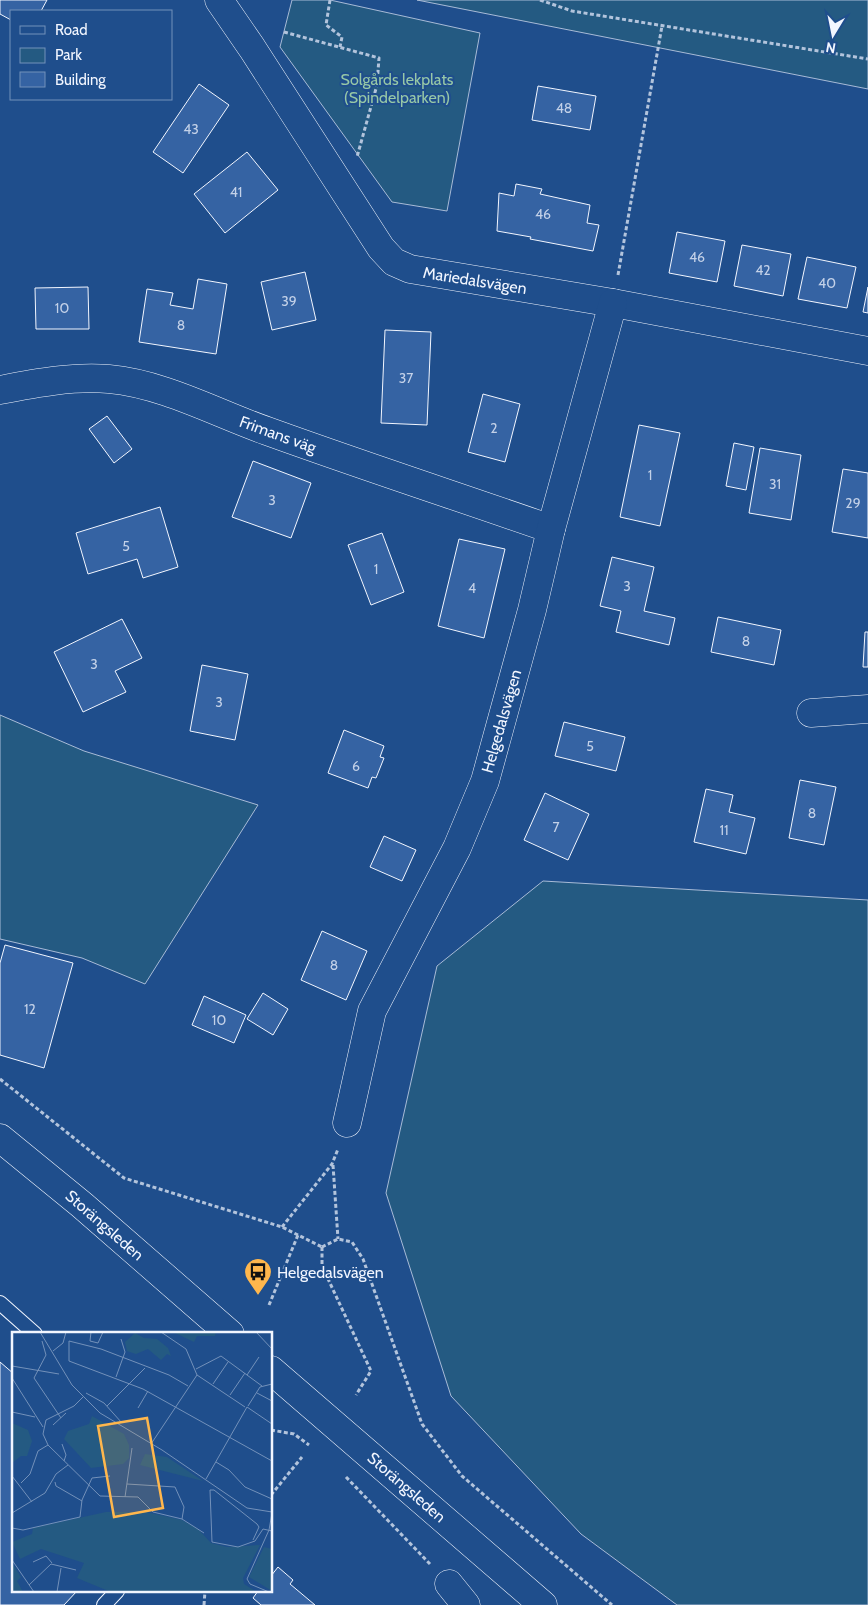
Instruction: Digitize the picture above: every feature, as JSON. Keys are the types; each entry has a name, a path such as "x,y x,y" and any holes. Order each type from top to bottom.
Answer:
{"street":[{"name":"Mariedalsvägen","path":"219,0 380,248 394,262 410,269 613,302 868,351"},
{"name":"Helgedalsvägen","path":"347,1124 372,1011 457,848 485,781 613,302"},
{"name":"Frimans väg","path":"0,390 42,382 81,378 132,382 162,390 265,431 551,529"},
{"path":"811,713 868,709"},
{"name":"Storängsleden","path":"1,1140 82,1205 228,1332"},
{"name":"Storängsleden","path":"272,1371 543,1605"},
{"path":"449,1584 466,1605"}],"lane":[{"path":"0,1303 33,1332"},
{"path":"104,1605 116,1592"}],"path":[{"path":"330,0 326,25 342,36 340,48"},
{"path":"540,0 572,11 868,59"},
{"path":"613,302 662,26"},
{"path":"284,32 379,58 377,85 358,154 343,190"},
{"path":"0,1079 124,1178 282,1227 322,1247"},
{"path":"282,1227 332,1164 347,1124"},
{"path":"332,1164 338,1239"},
{"path":"269,1305 298,1235"},
{"path":"322,1247 338,1239 352,1242 363,1259 422,1424 462,1476 612,1605"},
{"path":"322,1247 322,1266 371,1371 356,1395"},
{"path":"272,1430 294,1434 315,1449"},
{"path":"272,1494 302,1457"},
{"path":"343,1473 449,1584"},
{"path":"204,1605 205,1592"}],"green space":[{"name":"Solgårds lekplats (Spindelparken)","path":"292,0 330,0 480,33 447,211 392,202 280,47"},
{"path":"417,0 868,0 868,89"},
{"path":"0,715 84,751 258,805 145,984 82,958 0,939"},
{"path":"543,881 868,900 868,1605 677,1605 581,1534 451,1396 386,1193 437,966"}],"building":[{"path":"0,0 47,0 42,10 10,10 10,19 0,14"},
{"path":"199,84 229,105 183,173 153,152"},
{"path":"538,86 596,96 590,130 532,120"},
{"path":"247,152 278,190 225,233 194,194"},
{"path":"516,184 542,189 540,194 590,205 587,223 599,225 593,251 497,231 499,193 514,196"},
{"path":"677,232 725,241 717,282 669,273"},
{"path":"742,245 791,254 783,296 734,286"},
{"path":"807,257 856,267 847,308 798,299"},
{"path":"305,272 316,320 272,330 261,282"},
{"path":"198,279 227,284 216,354 139,342 147,289 173,293 170,305 193,309"},
{"path":"88,287 89,329 36,329 35,288"},
{"path":"868,287 868,313 863,312"},
{"path":"385,330 431,332 427,425 381,423"},
{"path":"483,394 520,404 505,462 468,452"},
{"path":"107,416 132,449 114,463 89,429"},
{"path":"639,425 680,433 660,526 620,517"},
{"path":"734,443 754,447 746,490 726,486"},
{"path":"760,448 801,455 791,520 749,513"},
{"path":"253,461 311,483 291,538 232,517"},
{"path":"843,469 868,473 868,538 832,532"},
{"path":"160,507 178,567 143,578 137,559 88,574 76,533"},
{"path":"382,533 404,592 371,605 348,545"},
{"path":"459,539 505,549 484,638 438,626"},
{"path":"612,557 654,567 644,611 675,618 669,645 616,632 621,611 600,606"},
{"path":"718,617 781,630 774,665 711,652"},
{"path":"122,619 142,658 115,671 126,692 83,712 54,652"},
{"path":"865,632 868,632 868,667 863,667"},
{"path":"202,665 248,674 235,740 190,731"},
{"path":"564,722 625,737 616,771 555,756"},
{"path":"344,730 384,746 380,757 384,758 376,778 372,777 368,788 328,773"},
{"path":"800,780 836,787 824,845 789,838"},
{"path":"706,789 733,795 729,812 755,818 746,854 694,842"},
{"path":"545,793 589,814 568,860 524,840"},
{"path":"384,836 416,850 402,881 370,867"},
{"path":"322,931 367,951 346,1000 301,980"},
{"path":"5,945 73,963 44,1068 0,1055 0,963"},
{"path":"263,993 288,1009 273,1035 247,1019"},
{"path":"204,996 246,1015 234,1043 192,1025"},
{"path":"0,1362 12,1372 12,1592 76,1592 64,1605 0,1605"},
{"path":"278,1567 293,1580 290,1584 315,1605 261,1605 253,1598 257,1592 272,1592 272,1575"}],"place":[{"name":"Helgedalsvägen","path":"258,1296"}]}
